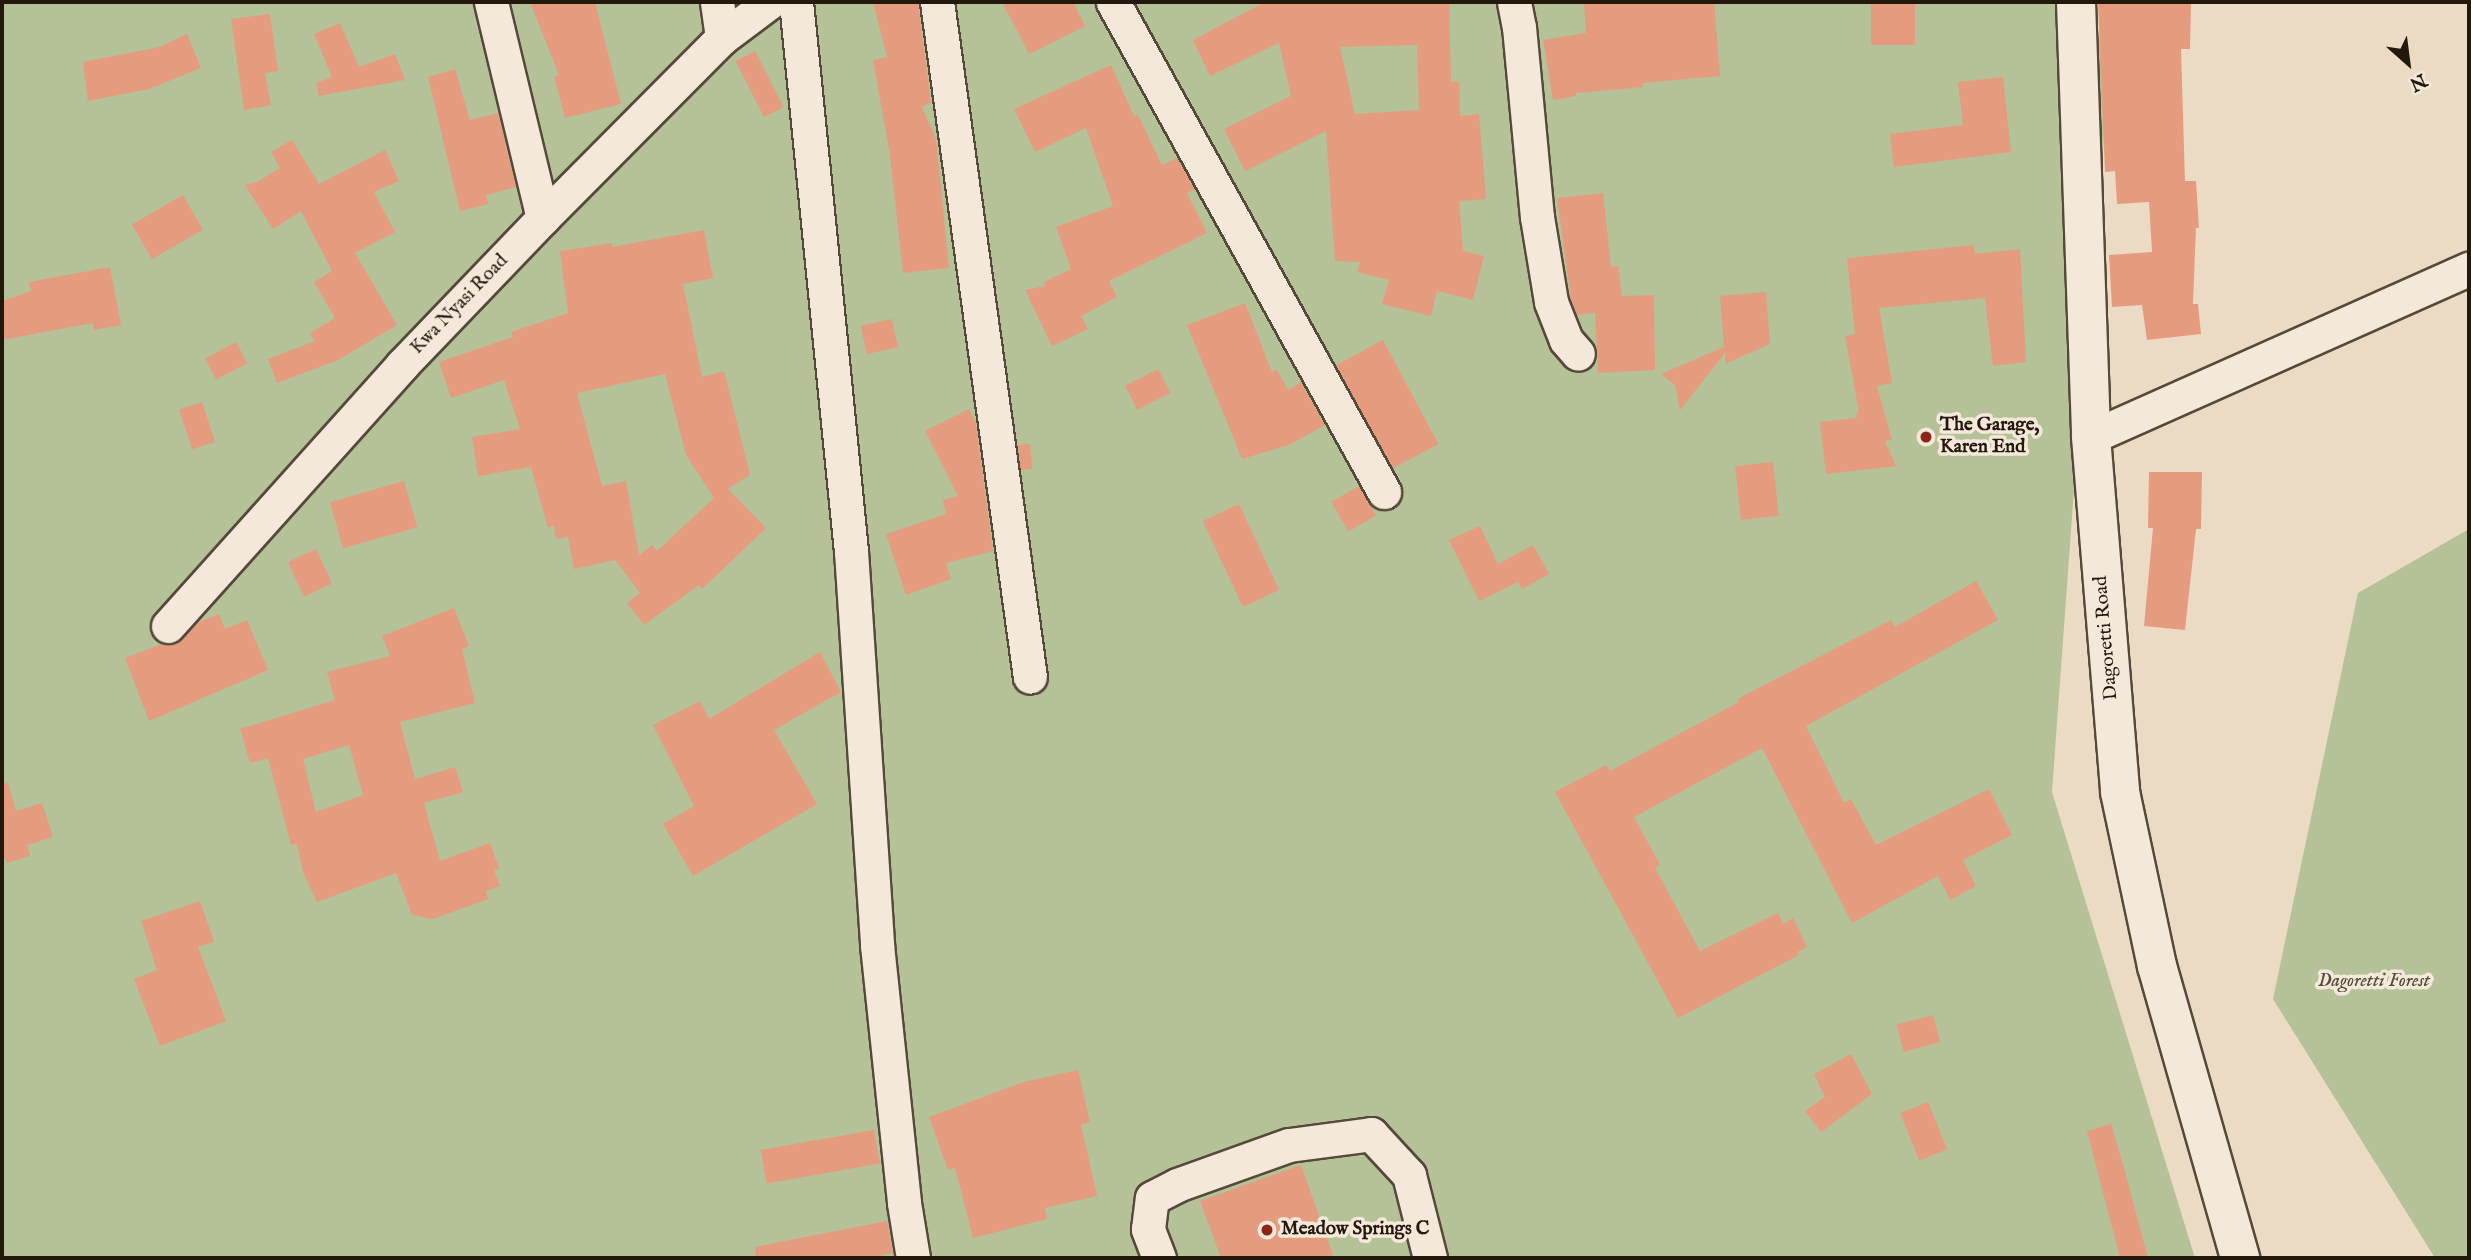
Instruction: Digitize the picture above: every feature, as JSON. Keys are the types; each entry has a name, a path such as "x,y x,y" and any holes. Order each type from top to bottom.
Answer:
{"main road":[{"name":"Dagoretti Road","path":"2076,2 2091,437 2120,792 2157,966 2240,1258"}],"street":[{"path":"491,2 543,218"},
{"path":"717,2 722,38"},
{"name":"Kwa Nyasi Road","path":"168,626 402,365 543,218 722,38 770,2"},
{"path":"796,2 851,551 877,945 904,1203 913,1258"},
{"path":"937,2 1030,677"},
{"path":"1113,2 1384,492"},
{"path":"1514,2 1519,27 1536,217 1551,302 1566,340 1578,354"},
{"path":"2091,437 2469,269"},
{"path":"1159,1258 1148,1229 1152,1198 1177,1185 1289,1145 1371,1134 1409,1175 1430,1258"}],"green space":[{"path":"2,2 2095,2 2107,104 2076,462 2052,792 2195,1258 2,1258"},
{"name":"Dagoretti Forest","path":"2469,529 2469,1258 2435,1258 2273,999 2358,593"}],"building":[{"path":"530,2 595,2 621,104 565,118 554,76 559,75"},
{"path":"873,2 918,2 931,102 922,107 936,139 949,268 903,273 890,155 873,60 887,57"},
{"path":"1002,2 1073,2 1085,26 1029,54"},
{"path":"1265,2 1449,2 1451,82 1459,82 1460,116 1479,114 1486,199 1459,201 1463,251 1484,256 1473,300 1437,291 1431,316 1382,304 1389,280 1357,272 1360,262 1335,261 1326,131 1245,171 1224,129 1291,96 1279,43 1210,76 1193,40","holes":["1417,45 1419,110 1355,114 1340,47"]},
{"path":"1584,2 1714,2 1720,76 1642,83 1643,87 1576,93 1576,96 1553,100 1543,40 1586,33"},
{"path":"1871,2 1915,2 1915,45 1871,45"},
{"path":"2098,2 2191,2 2190,49 2181,49 2185,181 2196,181 2199,228 2196,228 2193,304 2198,304 2201,334 2147,340 2142,305 2112,307 2109,255 2152,252 2149,202 2117,204 2115,171 2105,172"},
{"path":"270,14 278,71 265,73 271,105 244,110 231,19"},
{"path":"340,23 359,67 395,54 405,80 319,96 316,83 332,77 314,34"},
{"path":"187,34 201,68 149,89 88,101 83,62 160,47"},
{"path":"755,51 784,107 764,117 735,61"},
{"path":"1111,65 1134,116 1138,115 1162,165 1177,158 1195,189 1187,193 1207,233 1109,281 1117,297 1081,316 1088,329 1052,346 1025,290 1045,286 1044,282 1071,269 1056,227 1113,206 1086,128 1035,152 1014,109"},
{"path":"455,69 470,120 498,113 516,187 486,195 488,204 460,211 428,77"},
{"path":"2003,77 2011,152 1894,167 1890,134 1963,125 1958,82"},
{"path":"292,140 319,184 385,150 399,181 374,192 395,232 355,253 397,325 338,360 277,383 268,359 315,341 310,333 335,318 314,282 332,271 301,211 273,229 245,185 257,182 280,168 271,152"},
{"path":"1603,193 1611,267 1618,266 1622,296 1654,295 1655,370 1598,373 1595,313 1577,315 1571,299 1557,198"},
{"path":"183,195 203,230 152,259 132,225"},
{"path":"704,230 713,278 683,284 702,377 724,371 750,475 728,489 766,528 702,589 699,585 644,625 627,603 640,593 615,560 574,569 568,537 556,539 554,525 548,528 531,467 478,476 472,437 520,429 504,380 451,398 439,362 513,337 511,332 568,313 560,251 612,243 612,247","holes":["665,374 686,455 714,498 657,551 652,545 639,555 626,481 602,486 577,393"]},
{"path":"1974,245 1975,254 2020,249 2026,362 1993,366 1985,298 1879,308 1892,383 1877,386 1892,440 1885,441 1896,466 1826,474 1820,422 1857,418 1856,413 1859,412 1845,336 1855,334 1847,258"},
{"path":"110,267 121,325 94,330 93,323 2,340 2,301 31,291 29,282"},
{"path":"1766,292 1770,344 1725,364 1725,353 1680,410 1675,385 1661,374 1724,347 1720,296"},
{"path":"1245,303 1272,372 1277,370 1288,390 1301,382 1325,425 1289,445 1242,459 1187,325"},
{"path":"892,319 898,347 867,354 861,326"},
{"path":"1383,340 1438,444 1392,469 1336,365"},
{"path":"236,342 247,363 216,380 205,358"},
{"path":"1158,369 1170,393 1137,410 1125,386"},
{"path":"202,402 215,442 192,449 179,409"},
{"path":"969,409 976,423 993,551 946,563 951,579 906,595 886,534 946,514 943,500 958,496 925,431"},
{"path":"1030,444 1032,469 1020,470 1018,445"},
{"path":"1773,462 1779,516 1741,520 1735,466"},
{"path":"2149,472 2202,472 2201,529 2196,529 2185,630 2144,626 2153,528 2148,528"},
{"path":"404,481 417,527 343,548 330,502"},
{"path":"1359,486 1376,515 1348,531 1331,502"},
{"path":"1239,504 1279,590 1243,607 1203,521"},
{"path":"1480,526 1498,564 1533,545 1549,574 1522,589 1518,582 1479,601 1449,540"},
{"path":"316,549 332,583 304,597 288,562"},
{"path":"1976,581 1998,620 1806,726 1844,803 1851,799 1876,845 1989,789 2012,835 1963,860 1976,886 1950,900 1938,876 1852,923 1762,748 1634,817 1660,865 1655,868 1700,951 1778,913 1783,924 1793,918 1807,947 1797,952 1799,955 1678,1018 1555,792 1606,765 1610,771 1739,702 1737,699 1891,620 1895,627"},
{"path":"454,608 469,646 462,649 475,703 400,722 415,779 455,767 463,792 424,803 440,861 490,843 499,868 494,870 500,886 486,891 488,899 433,919 412,915 396,873 317,902 303,872 297,844 291,845 268,758 250,763 240,729 335,700 327,672 390,656 382,636","holes":["349,745 363,795 316,812 303,759"]},
{"path":"219,614 225,629 247,620 268,670 149,721 125,658 162,644 175,644 197,623"},
{"path":"820,652 841,692 774,730 817,804 693,876 663,824 694,806 653,725 700,701 709,719"},
{"path":"8,783 16,811 42,803 53,837 27,845 30,856 7,863 2,853 2,784"},
{"path":"200,901 214,942 198,947 226,1021 160,1046 134,979 157,970 141,921"},
{"path":"1933,1015 1940,1042 1904,1052 1896,1025"},
{"path":"1851,1054 1872,1094 1821,1132 1805,1111 1825,1097 1814,1074"},
{"path":"1078,1070 1090,1122 1081,1124 1097,1196 1045,1208 1047,1219 973,1238 955,1168 948,1170 929,1117 1024,1082"},
{"path":"1928,1102 1947,1149 1919,1161 1900,1113"},
{"path":"2111,1124 2148,1258 2120,1258 2087,1131"},
{"path":"874,1130 880,1163 767,1183 761,1150"},
{"name":"Meadow Springs C","path":"1301,1165 1334,1258 1221,1258 1200,1201"},
{"path":"887,1221 893,1253 883,1255 883,1258 756,1258 755,1247"}],"place":[{"name":"The Garage, Karen End","path":"1926,437"},
{"name":"Meadow Springs C","path":"1267,1230"}]}
